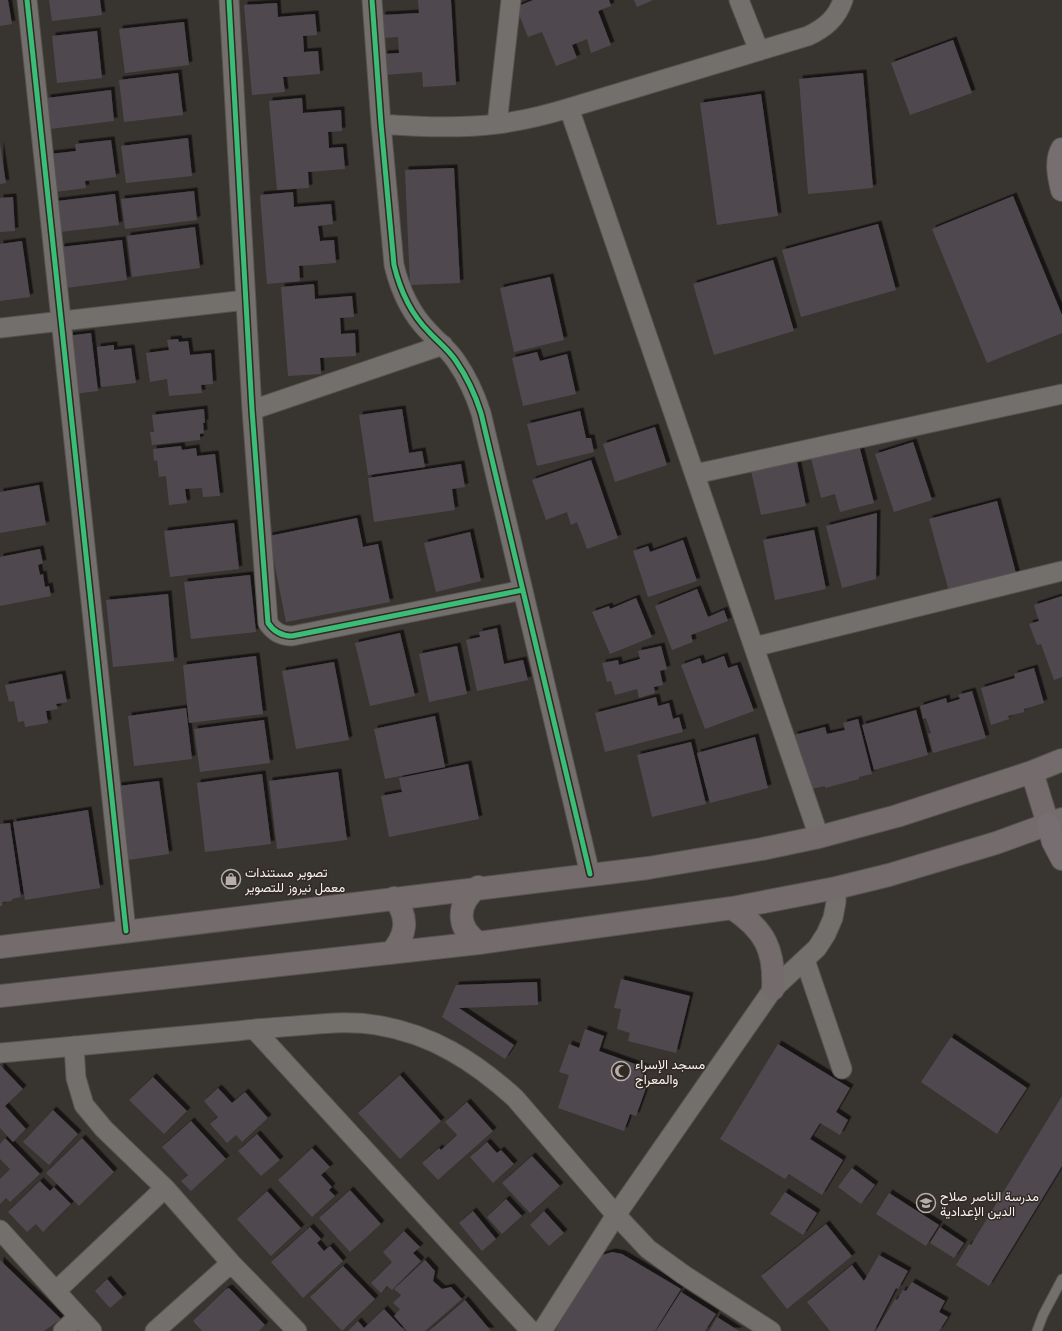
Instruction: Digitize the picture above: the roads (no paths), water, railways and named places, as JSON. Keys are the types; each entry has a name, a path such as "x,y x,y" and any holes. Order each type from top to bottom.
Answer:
{"highway":[{"path":"1062,149 1059,154 1058,161 1062,190"},
{"path":"1055,822 1053,842 1062,859"}],"main road":[{"path":"0,947 648,868 705,859 819,837 898,816 1032,772 1062,760"},
{"path":"0,996 479,943 732,908 836,888 890,875 996,843 1055,822 1032,772"},
{"path":"478,888 467,898 461,911 465,930 470,938 479,943"},
{"path":"391,953 403,936 405,926 404,915 394,898"},
{"path":"732,908 746,918 757,929 766,942 772,957 774,973 773,989"}],"street":[{"path":"27,0 126,931"},
{"path":"229,0 252,410 268,623 276,633 284,636 292,636 523,590"},
{"path":"372,0 380,124 394,265 406,301 416,317 456,360 475,394 481,413 590,874"},
{"path":"497,124 512,0"},
{"path":"739,0 759,51"},
{"path":"380,124 419,127 458,127 497,124 534,118 808,36 819,31 828,24 836,15 843,0"},
{"path":"569,108 819,837"},
{"path":"0,328 246,300"},
{"path":"252,410 443,345"},
{"path":"695,474 1062,394"},
{"path":"754,647 1062,571"},
{"path":"542,1331 616,1215 773,989 817,948 826,934 833,918 836,902 836,888"},
{"path":"805,960 842,1069"},
{"path":"0,1053 337,1022 375,1024 429,1040 455,1052 476,1066 515,1098 616,1215 648,1249 684,1275 771,1331"},
{"path":"254,1029 531,1331"},
{"path":"74,1046 76,1078 84,1105 104,1129 165,1188 231,1262 297,1331"},
{"path":"56,1291 165,1188"},
{"path":"0,1230 92,1331"},
{"path":"155,1331 231,1262"},
{"path":"63,1331 78,1317"}],"lane":[{"path":"1037,1331 1043,1315 1062,1279"}],"place":[{"name":"تصوير مستندات معمل نيروز للتصوير","path":"231,879"},
{"name":"مسجد الإسراء والمعراج","path":"621,1071"},
{"name":"مدرسة الناصر صلاح الدين الإعدادية","path":"926,1203"}]}
